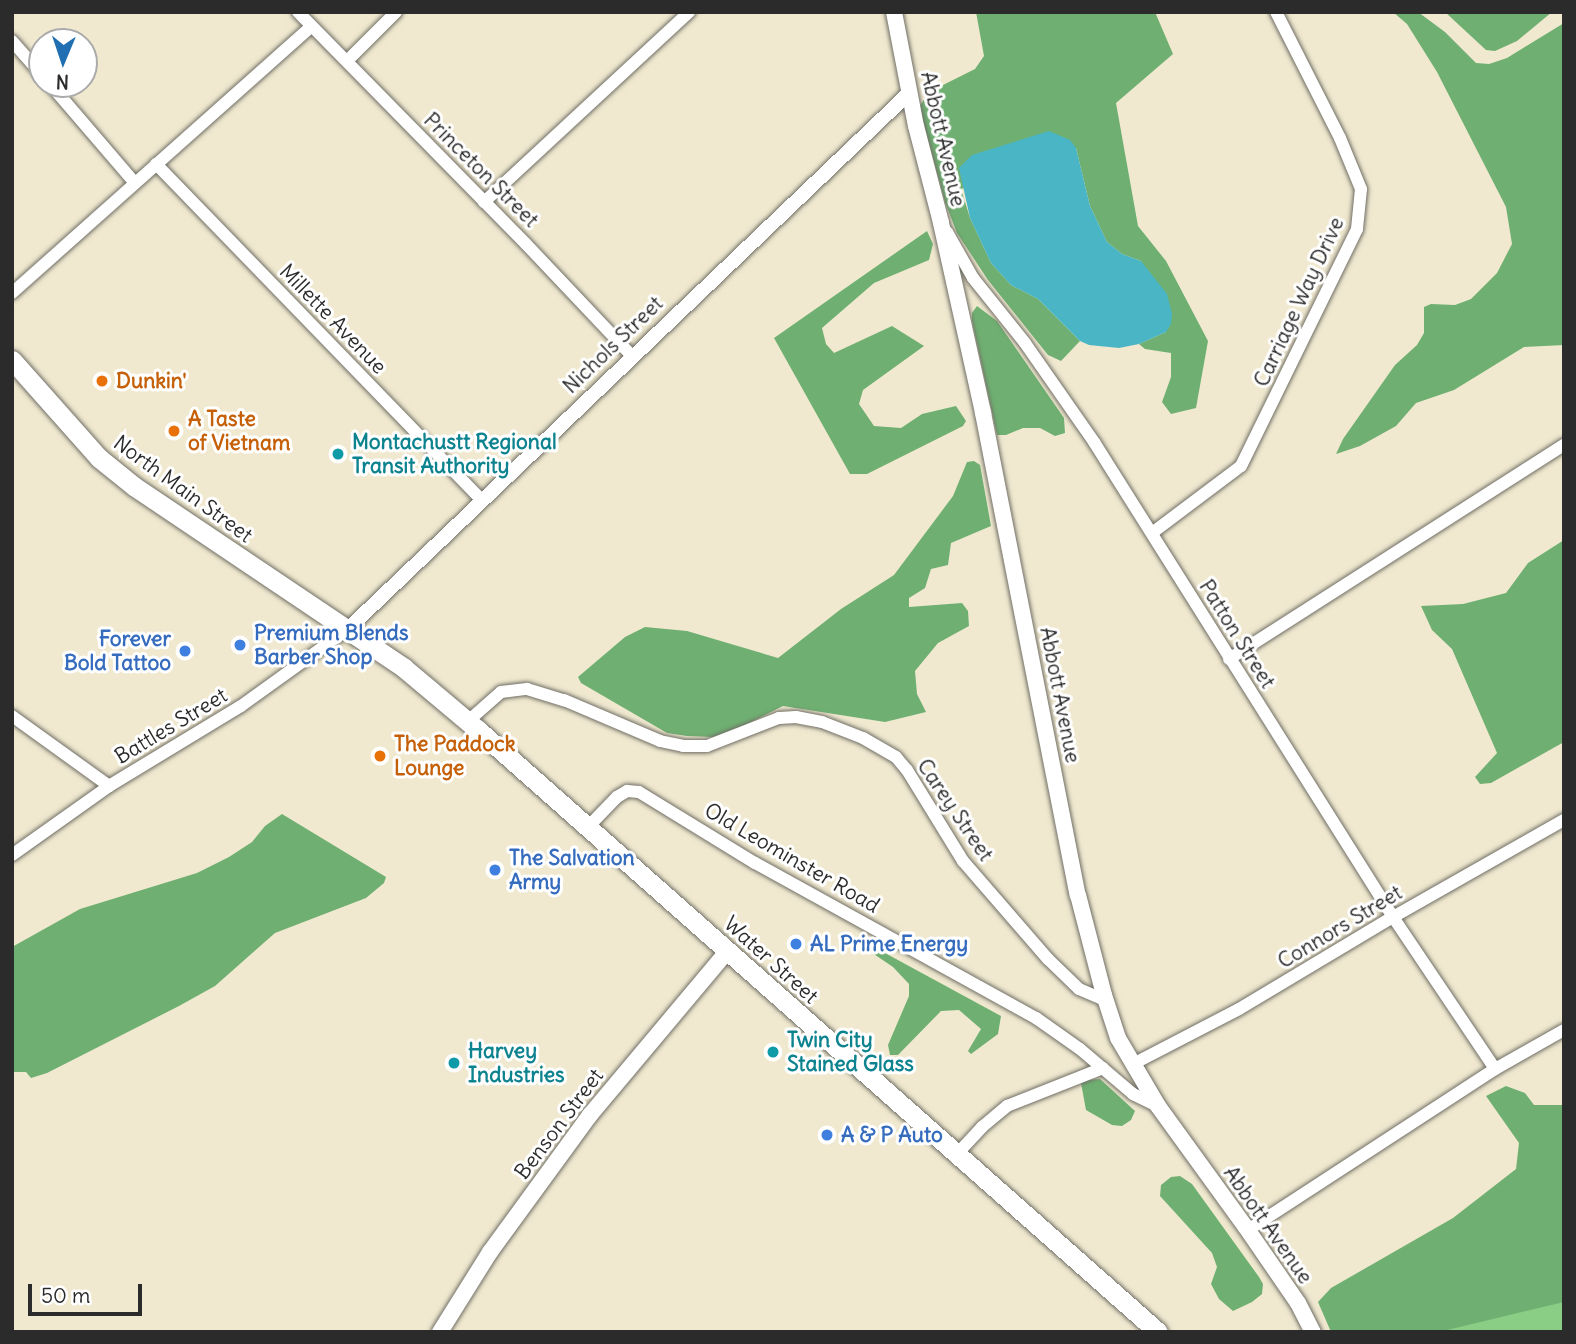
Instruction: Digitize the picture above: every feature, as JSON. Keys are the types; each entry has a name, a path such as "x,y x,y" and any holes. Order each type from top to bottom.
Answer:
{"highway":[{"name":"North Main Street","path":"12,360 99,458 272,582 348,629"},
{"name":"Water Street","path":"348,629 404,668 588,827 675,903 726,953 1158,1332"}],"main road":[{"name":"Abbott Avenue","path":"894,12 909,93 983,413 1079,895 1105,1000 1118,1038 1158,1106 1248,1230 1298,1303 1313,1332"},
{"name":"Benson Street","path":"440,1332 490,1252 590,1115 726,953"}],"street":[{"name":"Princeton Street","path":"298,12 633,358"},
{"path":"346,61 396,12"},
{"path":"484,202 689,12"},
{"name":"Carriage Way Drive","path":"1152,533 1241,466 1357,229 1360,189 1340,138 1276,12"},
{"path":"12,293 312,26"},
{"path":"12,41 28,59"},
{"name":"Nichols Street","path":"348,629 909,93"},
{"path":"62,98 135,183"},
{"name":"Millette Avenue","path":"156,164 482,500"},
{"name":"Patton Street","path":"941,223 973,278 1056,387 1152,533 1393,917 1496,1069"},
{"path":"1229,659 1564,445"},
{"name":"Battles Street","path":"12,855 109,786 226,716 348,629"},
{"name":"Carey Street","path":"467,722 487,702 501,692 514,688 541,692 660,741 683,746 707,746 779,718 796,717 821,722 863,738 896,757 907,770 963,861 1048,960 1079,989 1105,1000"},
{"path":"12,716 109,786"},
{"name":"Old Leominster Road","path":"588,827 617,797 627,791 639,792 755,863 990,991 1047,1026 1133,1094 1158,1106"},
{"name":"Connors Street","path":"1135,1063 1239,1009 1393,917 1564,820"},
{"path":"1248,1230 1496,1069 1564,1030"},
{"path":"957,1154 1007,1106 1102,1068"}],"green space":[{"path":"976,12 1155,12 1173,54 1116,103 1138,226 1166,261 1208,341 1196,408 1171,414 1162,402 1171,377 1171,353 1145,349 1139,344 1166,332 1141,261 1122,254 1107,242 1090,206 1076,148 961,189 970,218 991,263 1011,285 1038,299 1080,341 1061,361 1048,355 988,280 957,233 945,202 919,107 929,92 975,69 984,56"},
{"path":"1393,12 1418,12 1445,32 1476,63 1489,64 1507,58 1564,23 1564,345 1524,347 1454,390 1416,403 1396,426 1360,446 1336,454 1343,439 1395,365 1417,345 1424,333 1424,307 1431,304 1455,305 1471,299 1497,273 1512,244 1506,207 1437,72 1407,24"},
{"path":"1445,12 1552,12 1517,41 1495,51 1486,50"},
{"path":"927,231 933,244 929,260 874,283 822,328 826,344 834,353 892,326 924,346 863,390 859,404 874,426 901,428 922,414 956,406 966,421 963,426 867,474 850,474 774,338"},
{"path":"977,306 997,321 1064,418 1065,433 1055,436 1040,428 1023,428 1006,435 997,435 972,321 972,313"},
{"path":"974,461 980,465 991,526 951,543 948,565 931,569 925,588 909,598 909,607 962,603 968,611 969,626 938,643 915,671 917,694 926,712 885,722 783,706 735,730 713,737 687,736 667,733 581,683 578,677 625,637 645,627 687,631 778,658 841,609 894,575 953,496 967,462"},
{"path":"1564,540 1564,742 1491,783 1480,784 1475,777 1497,753 1452,649 1432,630 1421,606 1463,604 1506,593 1528,563"},
{"path":"282,814 386,877 384,883 366,898 275,933 215,986 179,1006 47,1073 31,1078 26,1072 12,1072 12,947 80,909 197,873 252,842 265,826"},
{"path":"850,934 1001,1016 998,1034 971,1054 968,1051 981,1029 959,1010 941,1011 898,1055 890,1055 888,1045 909,996 909,984 893,967 850,938"},
{"path":"1100,1079 1135,1111 1131,1120 1122,1126 1112,1125 1086,1110 1081,1083 1084,1080"},
{"path":"1506,1086 1525,1093 1534,1105 1564,1105 1564,1302 1439,1332 1331,1332 1318,1302 1331,1288 1453,1218 1516,1169 1519,1143 1486,1096"},
{"path":"1180,1176 1192,1184 1263,1284 1262,1294 1252,1302 1233,1311 1219,1299 1211,1284 1217,1267 1212,1253 1160,1196 1161,1185 1171,1177"},
{"path":"1564,1227 1564,1332 1390,1332"}],"water":[{"path":"1049,131 1070,140 1076,148 1090,206 1107,242 1122,254 1141,261 1167,294 1172,314 1171,324 1166,332 1139,344 1119,348 1089,345 1080,341 1038,299 1011,285 991,263 970,218 959,168 972,155"}],"place":[{"name":"Dunkin'","path":"102,381"},
{"name":"A Taste of Vietnam","path":"174,431"},
{"name":"Montachustt Regional Transit Authority","path":"338,454"},
{"name":"Premium Blends Barber Shop","path":"240,645"},
{"name":"Forever Bold Tattoo","path":"185,651"},
{"name":"The Paddock Lounge","path":"380,756"},
{"name":"The Salvation Army","path":"495,870"},
{"name":"AL Prime Energy","path":"796,944"},
{"name":"Twin City Stained Glass","path":"773,1052"},
{"name":"Harvey Industries","path":"454,1063"},
{"name":"A & P Auto","path":"827,1135"}]}
